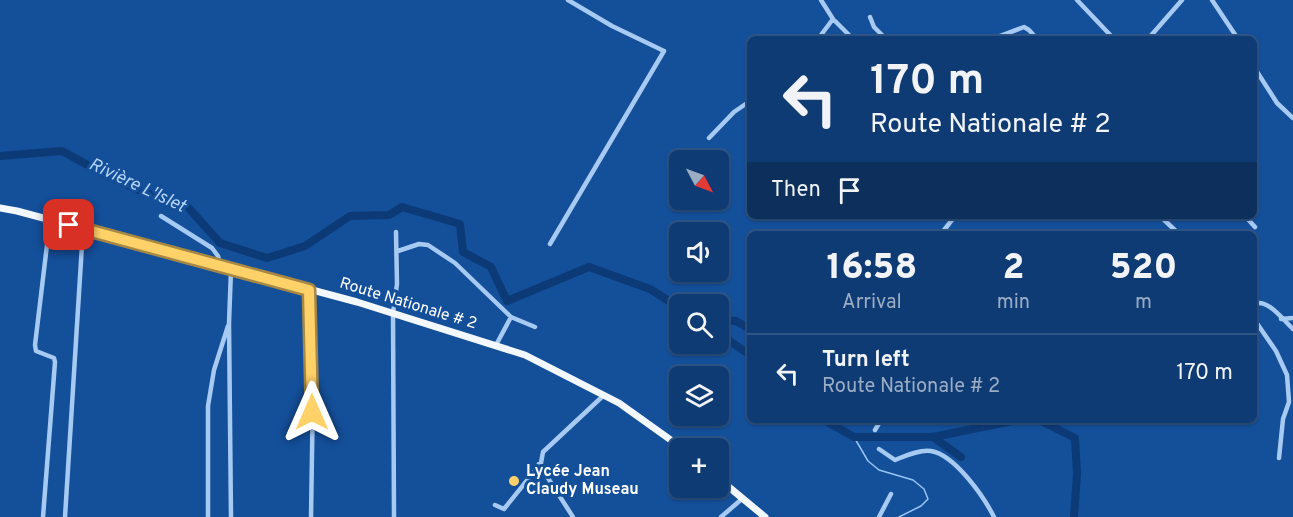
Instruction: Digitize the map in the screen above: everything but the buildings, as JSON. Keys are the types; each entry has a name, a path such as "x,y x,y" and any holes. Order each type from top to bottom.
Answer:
{"main road":[{"name":"Route Nationale # 2","path":"0,208 393,313 496,345 525,355 604,396 670,438"},
{"path":"729,487 765,517"}],"street":[{"path":"550,244 664,51 612,26 568,0"},
{"path":"821,0 833,19 850,36"},
{"path":"1077,0 1111,36"},
{"path":"1151,36 1182,0"},
{"path":"1212,0 1236,36"},
{"path":"870,17 874,27 883,36"},
{"path":"820,36 833,19"},
{"path":"1000,36 1024,27 1034,36"},
{"path":"1257,72 1277,103 1293,118"},
{"path":"709,138 734,112 747,103"},
{"path":"161,216 212,248 218,256 221,267"},
{"path":"943,231 953,219"},
{"path":"1163,219 1176,231"},
{"path":"1248,219 1256,227"},
{"path":"43,517 55,362 50,355 36,351 35,345 50,220"},
{"path":"65,517 83,229"},
{"path":"394,517 393,313 397,284 396,232"},
{"path":"398,251 419,244 428,246 455,263 511,317 535,327"},
{"path":"231,270 229,323 231,517"},
{"path":"309,290 313,391 311,517"},
{"path":"1257,302 1266,303 1293,329"},
{"path":"496,345 511,317"},
{"path":"1281,319 1293,318"},
{"path":"208,517 208,405 214,370 229,323"},
{"path":"1257,323 1276,351 1287,375 1289,402 1283,419 1280,458"},
{"path":"495,505 504,509 539,464 543,452 604,396"},
{"path":"875,430 879,423"},
{"path":"879,449 895,460 909,454 930,451 947,459 984,496 994,517"},
{"path":"539,464 573,517"},
{"path":"879,517 891,494"},
{"path":"721,517 743,498"}],"waterway":[{"name":"Rivière L'Islet","path":"0,156 62,151 143,192 186,205 220,243 267,258 305,246 350,216 389,215 402,207 460,224 463,252 491,267 507,301 589,267 650,289 669,301"},
{"path":"729,321 736,321 747,327"},
{"name":"Rivière L'Islet","path":"729,341 747,353"},
{"name":"Rivière L'Islet","path":"829,423 854,437 933,437 1002,423"},
{"name":"Rivière L'Islet","path":"1045,423 1075,438 1077,474 1074,517"},
{"path":"854,437 868,461 879,470 913,480 924,489 928,499 921,506 899,517"},
{"path":"933,437 961,457"}],"place":[{"name":"Lycée Jean Claudy Museau","path":"514,481"}],"route":[{"path":"69,225 309,290 312,412"}]}
